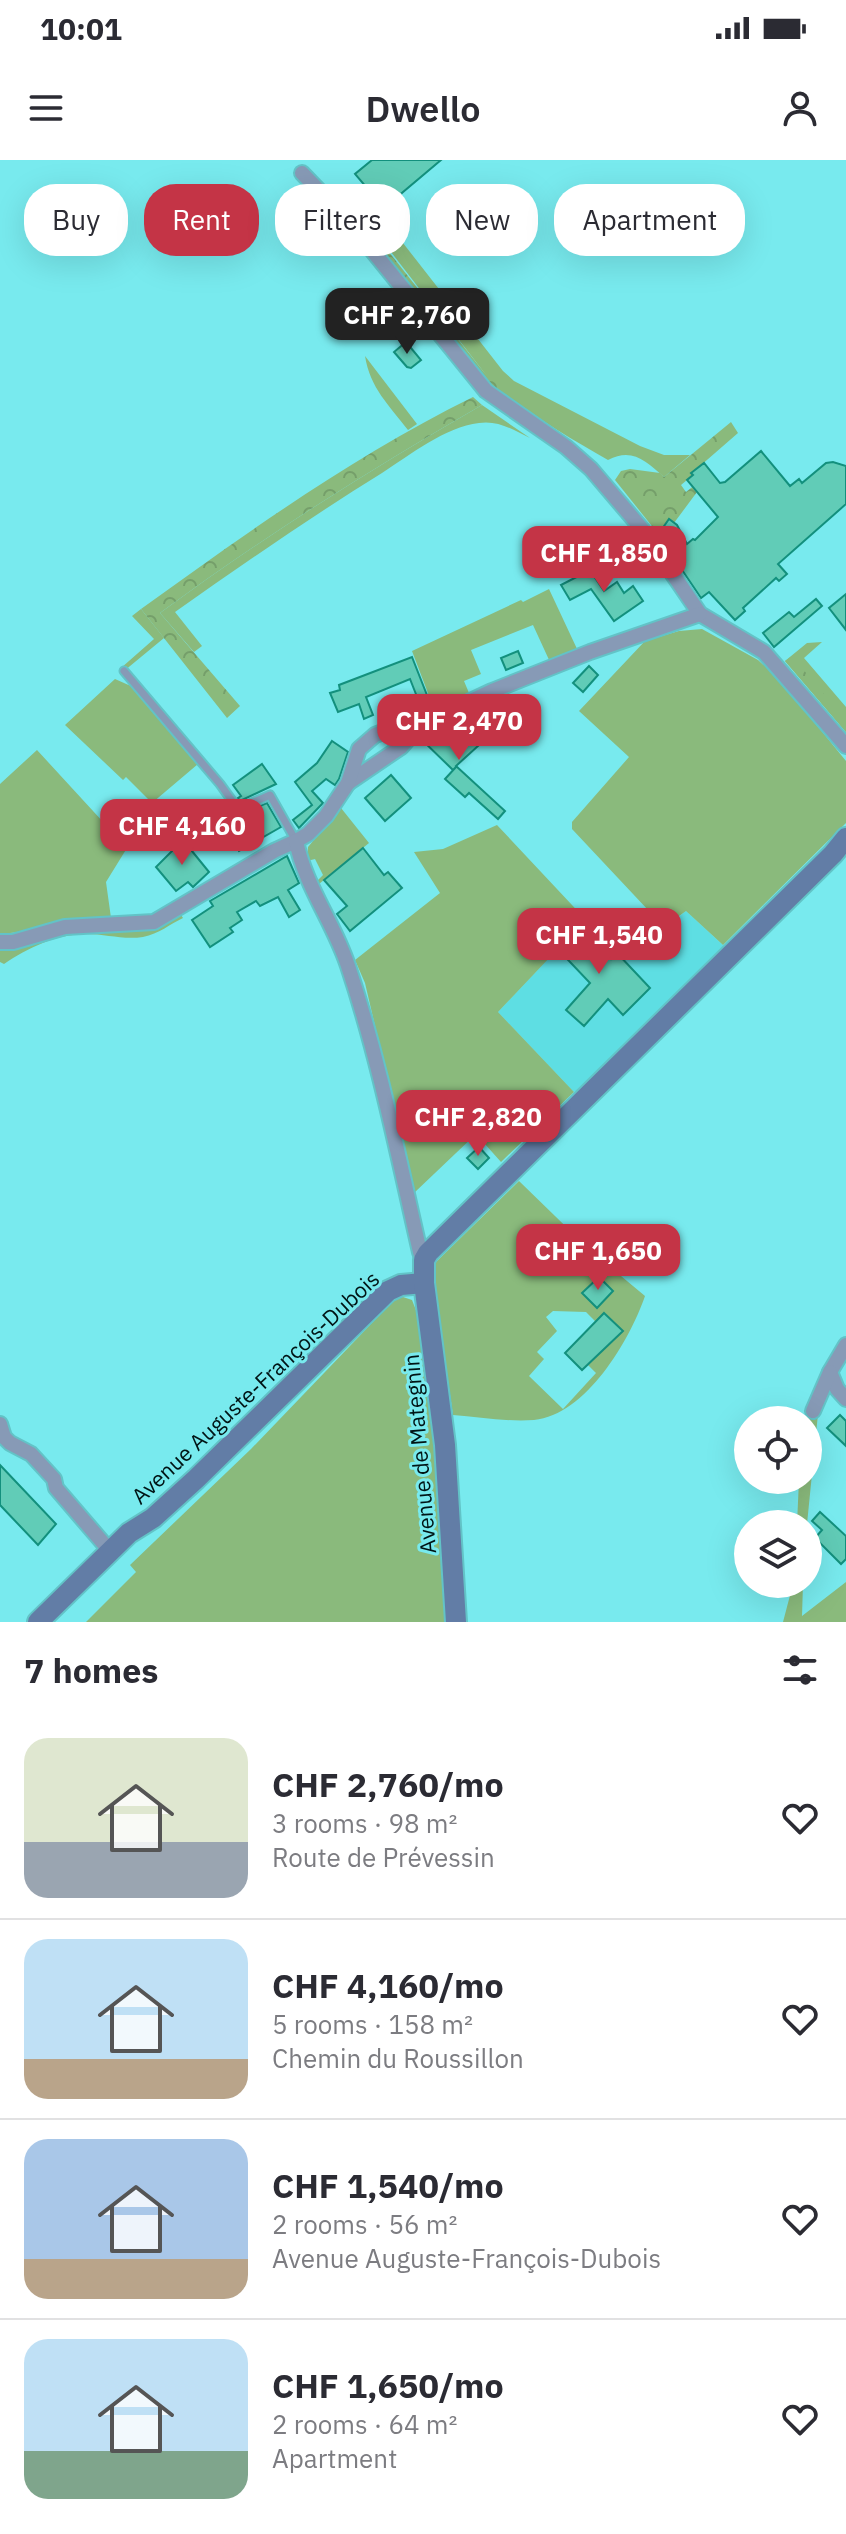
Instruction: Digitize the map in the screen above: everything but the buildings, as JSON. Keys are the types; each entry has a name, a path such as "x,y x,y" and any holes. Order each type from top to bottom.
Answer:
{"main road":[{"path":"424,1283 424,1260 433,1246 842,846"},
{"name":"Avenue Auguste-François-Dubois","path":"38,1622 129,1533 153,1518 197,1478 388,1291 401,1285 424,1283"},
{"name":"Avenue de Mategnin","path":"424,1283 445,1445 456,1622"}],"street":[{"path":"302,173 350,223 486,391 566,447 600,478 642,529 700,614 764,652 846,746"},
{"path":"0,942 13,942 65,927 154,922 308,834 326,816 348,783 359,749 369,740 393,728 420,725 520,680 700,614"},
{"path":"348,783 401,747 420,725"},
{"path":"296,841 302,867 347,961 364,1016 424,1260"},
{"path":"815,1406 846,1345"},
{"path":"830,1372 837,1389 846,1399"},
{"path":"0,1424 4,1437 31,1454 110,1551"}],"lane":[{"path":"124,671 238,809 270,795 296,841"}],"shaded area":[{"path":"686,911 727,949 589,1084 574,1092 498,1012 552,955 532,935 544,923 557,937 574,921 610,959 617,953 624,961"}],"green space":[{"path":"410,252 514,381 640,446 664,455 690,455 664,477 645,461 632,455 608,460 526,409 483,371 394,256 410,256"},
{"path":"385,256 392,256 483,371 527,408 524,413 479,374"},
{"path":"365,356 417,424 408,430 387,404 371,378"},
{"path":"473,397 482,405 318,504 160,613 240,706 227,718 141,609 344,469"},
{"path":"482,405 530,438 499,424 486,422 453,430 416,450 175,612 202,646 194,652 160,613 318,504"},
{"path":"731,422 738,433 681,485 686,492 696,484 697,492 674,523 669,520 662,528 670,535 663,540 615,480 621,471 630,469 660,473 664,477"},
{"path":"549,589 578,651 550,662 533,625 471,650 481,674 464,681 469,693 434,709 412,651"},
{"path":"141,609 164,638 124,671 121,668 154,639 132,616"},
{"path":"702,629 758,660 779,679 846,761 846,823 723,945 686,911 664,927 572,829 572,822 629,757 579,711 645,641 679,631"},
{"path":"822,642 804,658 846,707 846,732 785,661 807,643"},
{"path":"792,656 846,721 846,732 785,661"},
{"path":"115,679 133,687 198,764 152,803 65,725"},
{"path":"37,750 127,848 106,882 111,918 62,922 0,934 0,784"},
{"path":"341,808 369,843 319,884 317,881 323,875 315,859 307,861 308,847"},
{"path":"497,825 617,953 611,959 574,921 569,926 562,920 559,925 565,930 557,937 544,923 533,935 553,954 498,1012 574,1092 501,1162 476,1134 414,1193 365,983 355,960 440,893 414,852 443,849"},
{"path":"181,915 183,918 149,936 64,936 33,947 4,964 0,962 0,948 57,934 146,930"},
{"path":"519,1181 591,1251 645,1296 617,1353 588,1390 571,1405 553,1415 534,1420 453,1415 433,1279 436,1262","holes":["553,1311 586,1312 596,1322 605,1313 623,1331 587,1364 596,1373 563,1409 529,1376 544,1359 537,1352 557,1331 546,1317"]},
{"path":"403,1297 412,1300 419,1318 437,1453 447,1622 86,1622 136,1572 130,1565 251,1449 395,1299"},
{"path":"798,1494 810,1494 808,1510 798,1510"},
{"path":"846,1582 846,1622 783,1622 789,1598 803,1598 802,1616"}]}
